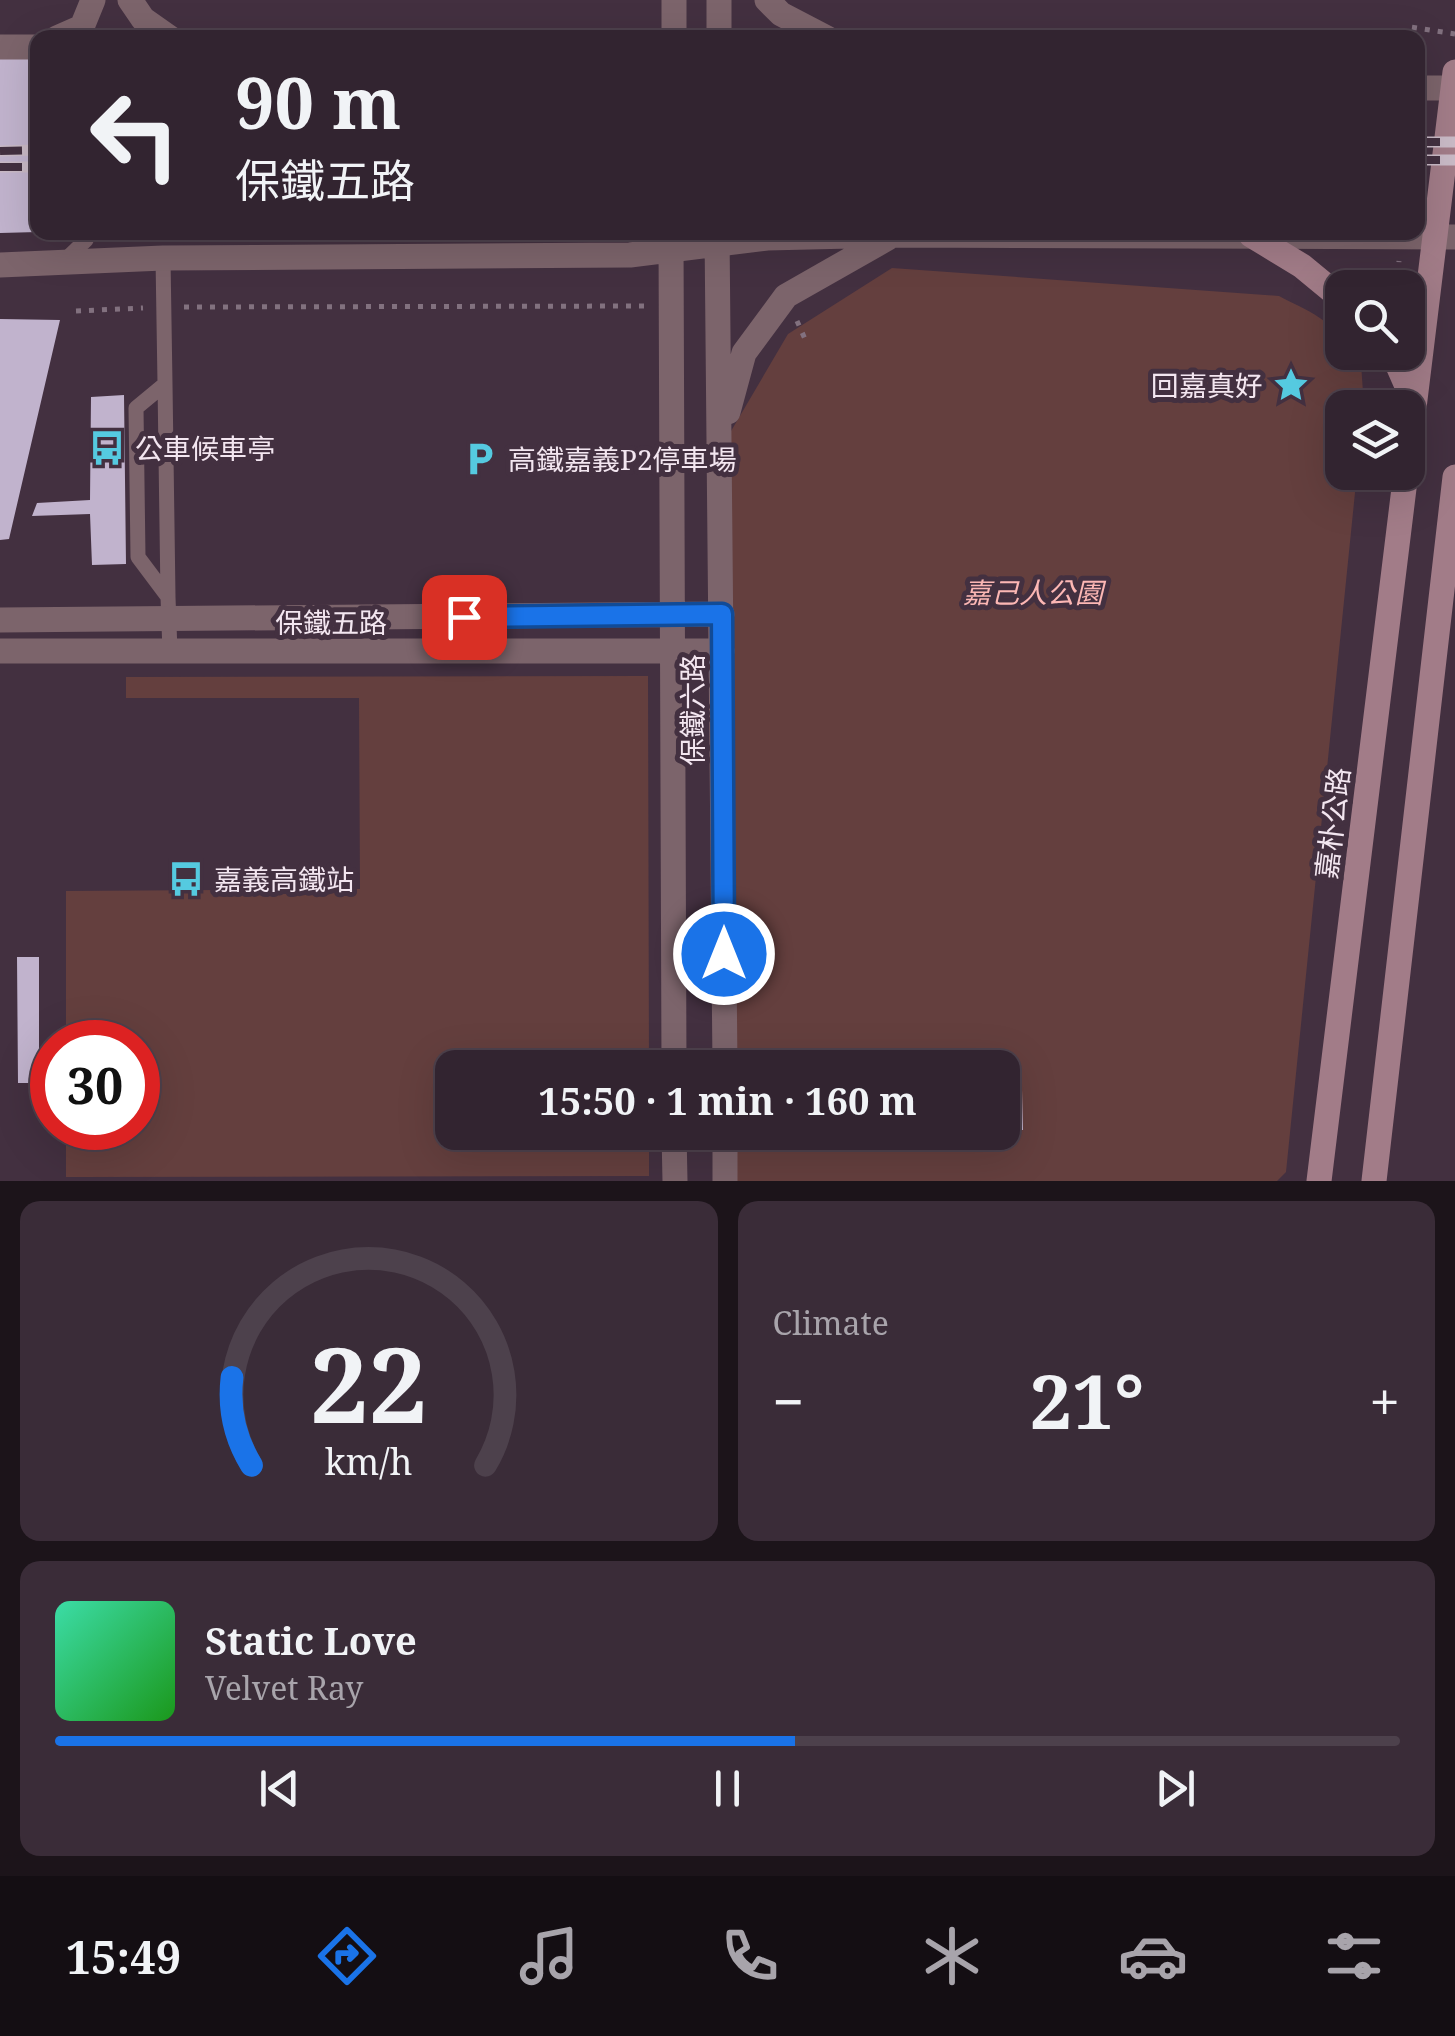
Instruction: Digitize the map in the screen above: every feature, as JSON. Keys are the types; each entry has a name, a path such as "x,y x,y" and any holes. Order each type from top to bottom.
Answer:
{"main road":[{"path":"1416,390 1445,237 1454,83"},
{"path":"1259,240 1325,284"},
{"path":"1374,1181 1455,477"},
{"name":"嘉朴公路","path":"1318,1181 1404,490"}],"street":[{"path":"77,30 82,28 93,0"},
{"path":"130,0 143,20 158,30"},
{"path":"674,0 674,30"},
{"path":"719,0 719,30"},
{"path":"767,0 781,14 812,30"},
{"path":"0,48 30,45"},
{"path":"1425,87 1454,83"},
{"name":"保鐵六路","path":"717,240 724,1050"},
{"path":"720,447 744,353 786,296 883,240"},
{"path":"0,264 163,258 630,255 671,241"},
{"name":"保鐵六路","path":"671,241 674,1050"},
{"name":"保鐵五路","path":"0,620 168,609 722,614"},
{"name":"保鐵五路","path":"0,651 722,651"},
{"path":"674,1150 674,1181"},
{"path":"725,1150 725,1181"}],"lane":[{"path":"63,262 86,240"},
{"path":"163,258 170,652"},
{"path":"165,384 136,408 138,557 168,609"}],"path":[{"path":"1410,30 1455,34"},
{"path":"786,296 806,339"},
{"path":"76,310 596,308 671,302"}],"green space":[{"name":"嘉己人公園","path":"892,268 1279,296 1325,323 1325,370 1361,370 1363,390 1325,390 1325,490 1355,490 1286,1172 1277,1181 725,1181 725,1150 1020,1150 1020,1050 725,1050 724,443 788,334"},
{"path":"648,676 649,1050 435,1050 435,1150 649,1150 649,1176 66,1177 66,1150 160,1150 160,1020 66,1020 66,891 360,889 359,698 126,698 126,677"}],"building":[{"path":"0,54 30,54 30,232 0,233"},
{"path":"0,319 60,320 9,539 0,540"},
{"name":"公車候車亭","path":"124,395 126,564 92,565 90,514 32,516 37,503 90,500 91,397"},
{"path":"17,957 39,957 39,1020 30,1020 30,1083 18,1083"},
{"path":"1020,1090 1023,1130 1020,1130"}],"railway":[{"path":"1425,142 1455,142"},
{"path":"0,151 30,150"},
{"path":"1425,160 1455,160"},
{"path":"0,167 30,167"}],"place":[{"name":"回嘉真好","path":"1291,385"},
{"name":"公車候車亭","path":"107,448"},
{"name":"高鐵嘉義P2停車場","path":"480,459"},
{"name":"嘉義高鐵站","path":"186,879"}],"route":[{"path":"464,617 722,614 724,954"}]}
